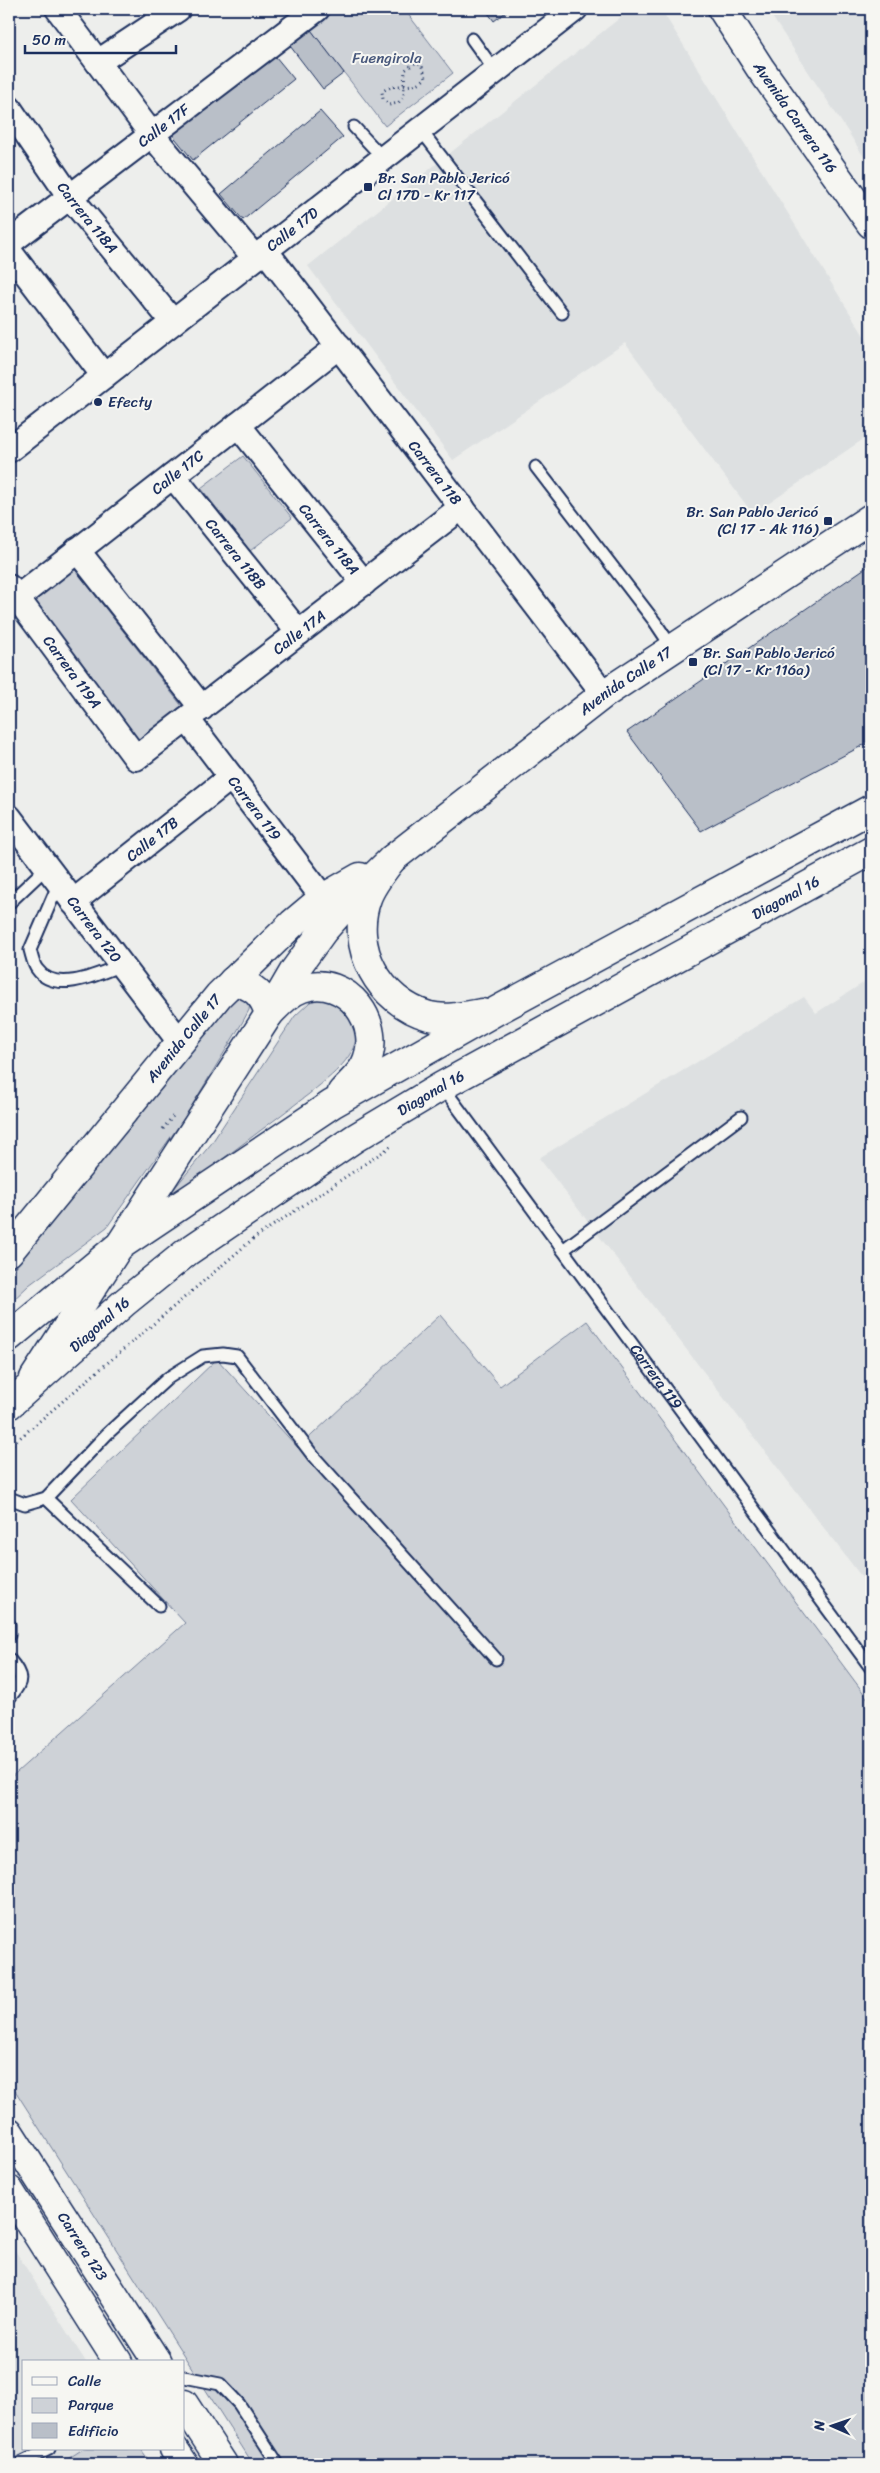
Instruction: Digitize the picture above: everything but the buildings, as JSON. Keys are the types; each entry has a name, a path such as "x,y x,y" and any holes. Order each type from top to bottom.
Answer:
{"main road":[{"name":"Avenida Carrera 116","path":"722,9 760,68 871,223"},
{"name":"Avenida Calle 17","path":"18,1396 269,1014 294,971 323,931 356,894 392,860 604,694 871,518"},
{"path":"115,1249 332,1104 496,1011 871,808"},
{"name":"Diagonal 16","path":"18,1396 125,1302 210,1234 354,1138 442,1086 871,852"},
{"name":"Avenida Calle 17","path":"9,1252 232,981 292,924 323,898 392,860"},
{"path":"392,860 379,876 367,898 362,922 364,947 372,971 386,991 406,1007 430,1016 455,1018 496,1011"},
{"path":"232,981 252,988 264,999 269,1014 284,998 302,988 323,986 344,992 360,1006 369,1025 371,1046 364,1066 332,1104"},
{"name":"Avenida Calle 17","path":"9,1337 115,1249"},
{"name":"Carrera 123","path":"9,2132 156,2360"},
{"path":"9,2190 117,2360"},
{"path":"185,2406 222,2464"},
{"path":"175,2450 184,2464"}],"street":[{"name":"Carrera 118","path":"58,9 152,135 260,254 339,346 604,694"},
{"path":"98,62 178,9"},
{"name":"Calle 17F","path":"9,243 317,9"},
{"name":"Calle 17D","path":"9,450 575,9"},
{"name":"Carrera 118A","path":"9,108 70,197 173,322"},
{"path":"9,251 104,376"},
{"name":"Calle 17C","path":"13,592 77,550 339,346"},
{"name":"Carrera 118A","path":"238,425 364,583"},
{"name":"Carrera 118B","path":"173,476 299,632"},
{"name":"Calle 17A","path":"136,758 462,507"},
{"name":"Carrera 119","path":"77,550 194,713 231,777 323,898"},
{"name":"Carrera 119A","path":"13,592 136,758"},
{"name":"Calle 17B","path":"59,884 231,777"},
{"name":"Carrera 120","path":"9,817 180,1042"}],"lane":[{"path":"472,39 495,71"},
{"path":"354,127 383,158"},
{"path":"420,129 562,313"},
{"path":"536,467 655,622 673,649"},
{"path":"9,903 59,884"},
{"path":"59,884 30,950 36,969 50,979 76,982 122,966"},
{"name":"Carrera 119","path":"442,1086 871,1668"},
{"path":"563,1250 741,1117"},
{"path":"9,1498 25,1504 46,1498 107,1434 168,1378 203,1356 223,1354 237,1356 314,1457 496,1659"},
{"path":"46,1498 159,1606"},
{"path":"9,1624 9,1635"},
{"path":"9,1658 19,1670 20,1678 17,1690 9,1698"},
{"path":"185,2377 220,2384 238,2404 278,2464"},
{"path":"19,2464 47,2450"}],"path":[{"path":"404,84 404,96 398,103 389,105 383,100 382,92 387,88 404,84 415,86 422,83 426,77 421,64 414,63 405,70 404,84"},
{"path":"9,1448 253,1239 398,1142"}],"shaded area":[{"path":"631,9 661,9 871,347 871,434 753,514 625,343 453,460 308,266"},
{"path":"767,9 871,9 871,168 852,138"},
{"path":"871,978 871,1589 539,1158 804,997 816,1013"},
{"path":"9,2241 85,2360 22,2360 22,2450 81,2450 60,2464 9,2464"}],"green space":[{"name":"Fuengirola","path":"330,9 404,9 453,73 385,126 308,26"},
{"path":"243,456 292,518 250,551 201,488"},
{"path":"73,567 185,710 138,748 31,603"},
{"path":"241,994 250,1000 249,1010 242,1023 185,1117 107,1227 29,1285 9,1304 9,1276 113,1140 232,999"},
{"path":"323,998 337,999 355,1015 357,1034 355,1044 346,1061 309,1094 159,1207 211,1144 295,1016 310,1002"},
{"path":"440,1315 500,1386 587,1321 871,1703 871,2464 253,2464 9,2081 9,1779 185,1623 71,1499 217,1359 298,1448"},
{"path":"81,2450 142,2450 151,2464 60,2464"}],"place":[{"name":"Br. San Pablo Jericó Cl 17D - Kr 117","path":"368,187"},
{"name":"Efecty","path":"98,402"},
{"name":"Br. San Pablo Jericó (Cl 17 - Ak 116)","path":"828,521"},
{"name":"Br. San Pablo Jericó (Cl 17 - Kr 116a)","path":"693,662"}]}
